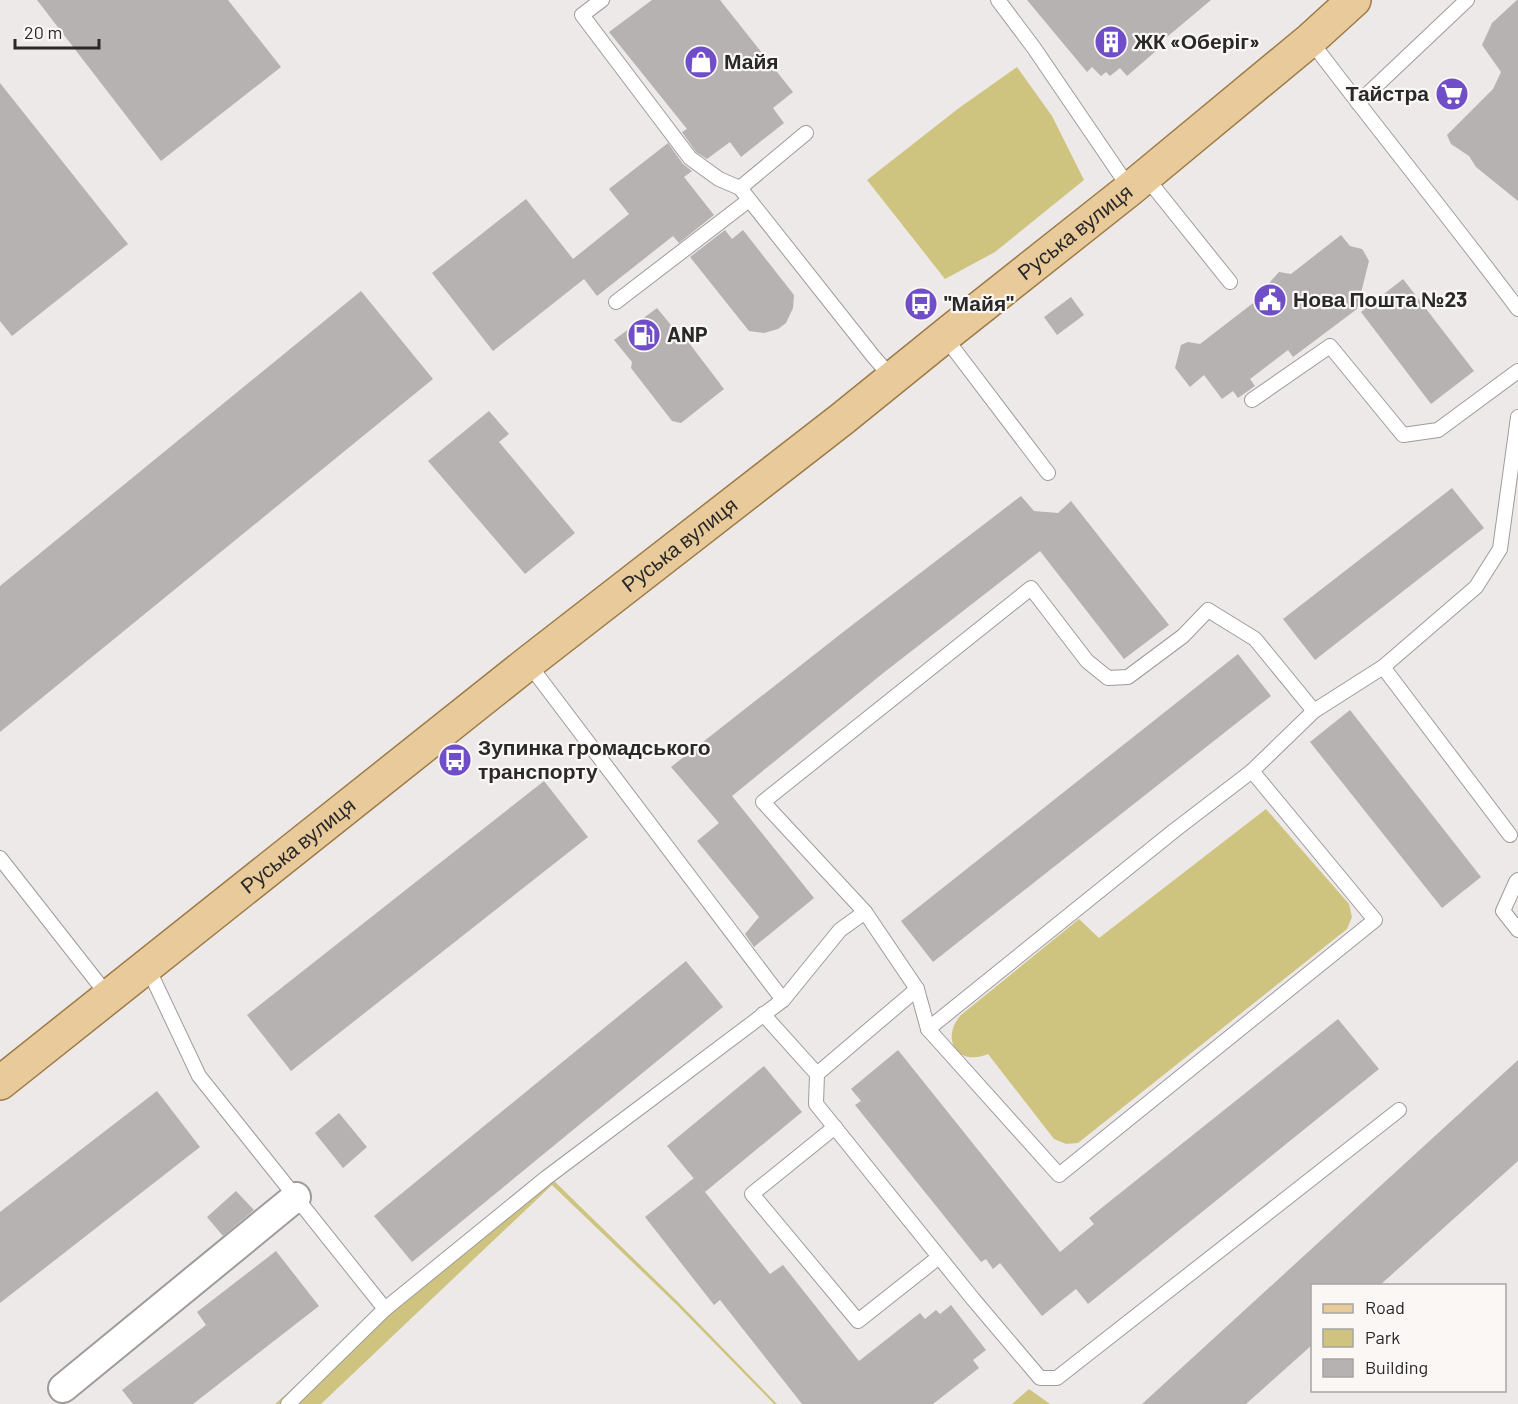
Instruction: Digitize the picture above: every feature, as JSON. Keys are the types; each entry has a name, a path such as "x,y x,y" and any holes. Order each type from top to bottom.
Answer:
{"main road":[{"name":"Руська вулиця","path":"0,1083 528,663 842,419 1138,183 1310,40 1354,0"}],"street":[{"path":"63,1388 296,1197"}],"lane":[{"path":"602,0 582,15 690,158 719,180 740,189 892,378"},
{"path":"998,0 1138,183 1230,282"},
{"path":"1358,104 1467,0"},
{"path":"1310,40 1358,104 1450,218 1518,309"},
{"path":"740,189 806,133"},
{"path":"616,302 749,200"},
{"path":"944,336 1048,473"},
{"path":"1252,400 1330,346 1403,435 1438,430 1518,371"},
{"path":"928,1029 1175,830 1252,771 1314,711 1383,667 1476,587 1500,549 1518,417"},
{"path":"1252,771 1376,921 1059,1175 928,1029 917,989 865,912 763,802 1031,588 1087,661 1108,678 1128,677 1184,636 1208,610 1255,639 1314,711"},
{"path":"528,663 783,1000"},
{"path":"1383,667 1510,835"},
{"path":"0,858 109,997"},
{"path":"1518,880 1503,911 1518,930"},
{"path":"288,1404 385,1309 546,1178 783,1000 840,930 865,912"},
{"path":"147,966 199,1076 385,1309"},
{"path":"817,1074 917,989"},
{"path":"763,1014 817,1074 816,1104 1040,1378 1057,1378 1399,1110"},
{"path":"835,1127 752,1194 858,1321 939,1257"}],"green space":[{"path":"1017,67 1052,116 1084,180 995,252 945,279 867,180 959,108"},
{"path":"1266,809 1349,904 1352,917 1347,929 1078,1143 1066,1144 1054,1139 988,1054 968,1057 955,1048 952,1033 955,1024 961,1015 1079,919 1099,938"},
{"path":"547,1174 678,1302 777,1404 774,1404 677,1305 552,1185 321,1404 275,1404 381,1310"},
{"path":"1029,1389 1050,1404 1012,1404"}],"building":[{"path":"37,0 228,0 281,67 161,161"},
{"name":"Майя","path":"652,0 720,0 793,92 773,108 784,123 741,157 730,142 707,159 696,152 682,132 687,129 609,32"},
{"name":"ЖК «Оберіг»","path":"1027,0 1211,0 1161,42 1163,45 1127,76 1120,68 1110,76 1106,72 1101,76 1092,67 1087,72"},
{"path":"1517,0 1518,201 1476,167 1469,156 1451,144 1447,135 1493,89 1501,72 1482,45 1492,23"},
{"path":"0,83 128,244 12,336 0,321"},
{"path":"668,143 683,164 692,171 684,177 714,215 679,243 673,236 597,296 584,279 493,351 432,273 526,199 573,259 629,214 609,189"},
{"path":"725,230 732,239 743,230 794,295 793,308 786,323 778,329 764,333 749,331 690,257"},
{"path":"1341,235 1350,246 1362,249 1369,261 1357,309 1293,357 1288,350 1250,379 1255,386 1238,398 1233,391 1222,399 1204,375 1190,387 1175,368 1181,345 1188,342 1200,344 1270,290 1270,282 1279,272 1291,274"},
{"path":"1403,279 1474,371 1431,404 1361,312"},
{"path":"361,291 433,379 0,732 0,586"},
{"path":"1071,297 1084,315 1057,335 1044,317"},
{"path":"657,308 675,330 680,331 724,389 681,423 672,421 631,368 632,362 614,340"},
{"path":"489,411 509,434 499,442 575,533 525,574 428,461"},
{"path":"1452,488 1484,528 1315,660 1283,619"},
{"path":"1021,496 1034,511 1058,513 1071,501 1169,625 1124,659 1040,551 882,674 732,796 814,898 754,947 745,934 759,917 697,841 719,823 671,767"},
{"path":"1238,654 1271,696 933,962 901,921"},
{"path":"1350,710 1481,877 1442,908 1310,742"},
{"path":"544,781 588,837 291,1071 247,1015"},
{"path":"686,961 723,1007 412,1262 374,1216"},
{"path":"1338,1019 1379,1069 1088,1304 1076,1289 1042,1316 1000,1263 993,1269 986,1259 981,1262 855,1105 861,1101 851,1089 898,1050 1060,1252 1094,1224 1089,1218"},
{"path":"1518,1060 1518,1161 1381,1284 1311,1284 1311,1346 1246,1404 1142,1404"},
{"path":"764,1066 802,1112 705,1192 667,1146"},
{"path":"157,1091 200,1147 0,1303 0,1212"},
{"path":"339,1113 367,1147 343,1168 315,1133"},
{"path":"694,1178 770,1274 783,1265 859,1361 920,1313 925,1319 936,1310 940,1314 951,1305 986,1350 973,1360 979,1368 933,1404 802,1404 720,1300 714,1305 645,1217"},
{"path":"236,1191 254,1210 223,1236 207,1217"},
{"path":"276,1251 319,1306 193,1404 133,1404 122,1390 206,1325 197,1312"}],"place":[{"name":"ЖК «Оберіг»","path":"1111,42"},
{"name":"Майя","path":"701,62"},
{"name":"Тайстра","path":"1452,94"},
{"name":"Нова Пошта №23","path":"1270,300"},
{"name":"\"Майя\"","path":"921,304"},
{"name":"ANP","path":"644,335"},
{"name":"Зупинка громадського транспорту","path":"455,760"}]}
